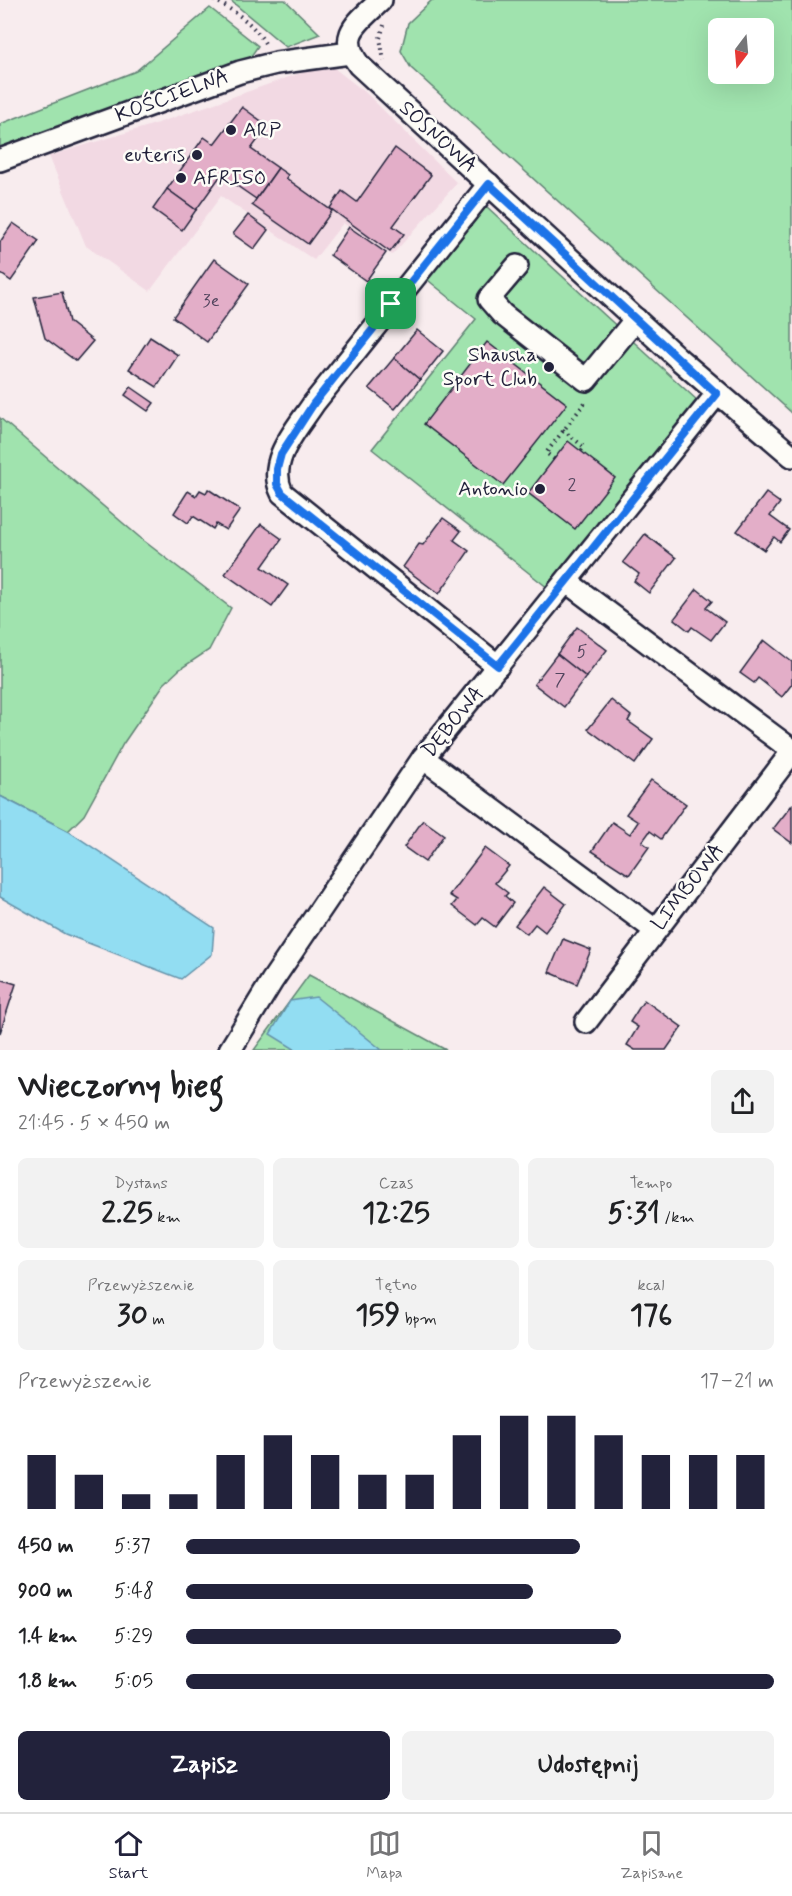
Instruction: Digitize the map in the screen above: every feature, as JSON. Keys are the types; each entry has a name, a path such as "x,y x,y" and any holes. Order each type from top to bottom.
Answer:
{"street":[{"path":"350,53 348,38 354,27 381,0"},
{"name":"KOŚCIELNA","path":"0,160 240,72 276,63 350,53"},
{"name":"SOSNOWA","path":"350,53 359,65 717,394 792,456"},
{"path":"489,184 314,403 281,454 277,469 277,484 282,493 498,666"},
{"path":"517,266 489,299 507,318 586,380 636,319"},
{"name":"DĘBOWA","path":"232,1045 423,758 717,394"},
{"name":"LIMBOWA","path":"567,582 792,751 586,1022"},
{"path":"423,758 655,930"}],"path":[{"path":"214,0 231,9 261,34 276,63"},
{"path":"554,459 546,453 596,388 586,380"},
{"path":"564,430 585,447 581,451"}],"shaded area":[{"path":"315,68 334,68 365,92 457,183 392,255 343,223 314,260 221,196 150,291 86,246 49,156 155,124"}],"green space":[{"path":"230,0 285,0 320,34 286,47"},
{"path":"432,0 792,0 792,413 411,68 401,51 408,23"},
{"path":"210,8 258,46 240,72 0,160 0,124 136,71"},
{"name":"Shausha Sport Club","path":"486,206 698,401 548,588 372,449 476,319 424,277"},
{"path":"0,418 144,541 231,608 209,650 180,669 164,684 123,744 84,815 68,831 0,796"},
{"path":"309,975 446,1050 254,1050"}],"water":[{"path":"0,796 68,831 214,928 212,954 181,979 65,934 0,897"},
{"path":"316,997 382,1050 296,1050 270,1034 290,1001"}],"building":[{"path":"242,107 268,126 251,149 278,168 256,199 221,175 196,210 167,189 204,137 214,144"},
{"path":"395,148 431,175 393,226 404,234 390,252 330,208 342,191 357,202"},
{"path":"278,168 288,175 286,178 332,211 308,244 252,205"},
{"path":"167,189 196,210 182,230 153,209"},
{"path":"248,215 268,230 254,249 233,234"},
{"path":"13,223 39,241 11,281 0,273 0,242"},
{"path":"349,227 386,253 366,281 330,255"},
{"path":"214,259 249,284 207,342 173,317"},
{"path":"62,292 69,322 93,341 76,361 45,338 34,297"},
{"path":"417,330 443,351 420,380 394,358"},
{"path":"150,337 178,355 157,387 129,369"},
{"path":"487,342 567,404 503,485 424,424"},
{"path":"394,358 420,380 395,409 369,388"},
{"path":"131,387 154,403 148,411 125,395"},
{"path":"568,441 615,478 575,529 528,493"},
{"path":"208,489 240,510 226,530 216,524 213,529 193,516 188,523 174,513 188,491 196,496 200,490 206,493"},
{"path":"766,493 780,503 770,516 789,530 780,542 774,537 764,550 737,531"},
{"path":"443,518 461,531 454,540 469,551 439,594 403,567 419,544 423,545"},
{"path":"261,524 282,539 262,567 288,585 272,607 225,574"},
{"path":"645,534 676,558 649,593 634,581 639,574 623,562"},
{"path":"697,589 712,601 706,608 725,622 711,640 692,627 689,631 674,619"},
{"path":"577,627 607,650 586,677 557,654"},
{"path":"764,640 792,662 792,684 782,697 758,678 754,683 740,673"},
{"path":"557,654 586,677 564,707 534,684"},
{"path":"611,700 631,716 628,721 653,739 635,764 588,729"},
{"path":"651,780 686,804 661,839 650,831 642,842 649,847 629,875 592,851 612,822 630,834 638,822 626,814"},
{"path":"792,805 792,843 773,829"},
{"path":"423,820 444,835 425,862 404,847"},
{"path":"485,848 509,866 495,883 508,893 505,896 513,903 495,927 483,918 477,925 452,906 457,900 449,895"},
{"path":"544,887 566,904 545,932 535,924 527,934 515,925"},
{"path":"563,939 591,950 577,984 549,972"},
{"path":"0,979 16,984 0,1033"},
{"path":"644,1000 682,1027 666,1050 635,1050 627,1045 638,1027 630,1022"}],"place":[{"name":"ARP","path":"231,130"},
{"name":"euteris","path":"197,155"},
{"name":"AFRISO","path":"181,178"},
{"name":"Shausha Sport Club","path":"549,367"},
{"name":"Antonio","path":"540,489"}],"route":[{"path":"489,184 717,394 498,666 282,493 277,484 277,469 288,441 314,403 391,304 489,184"}]}
